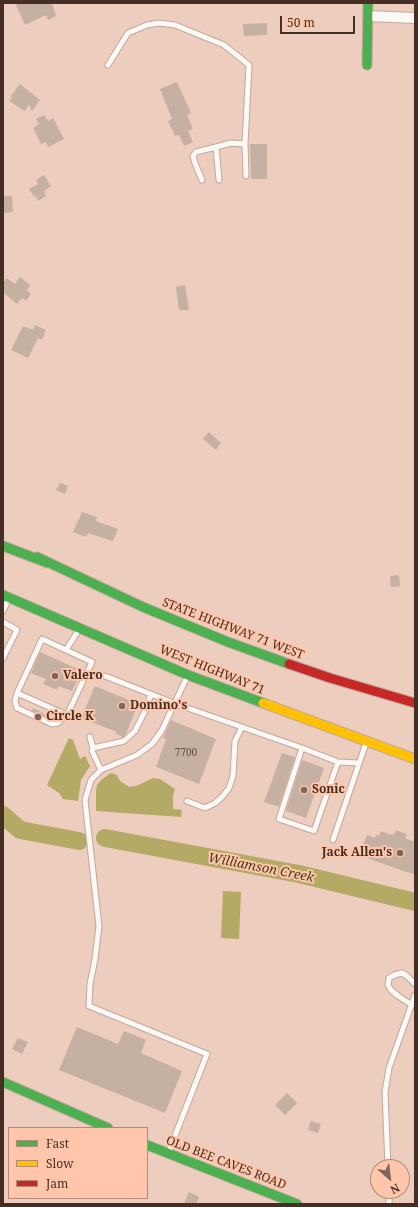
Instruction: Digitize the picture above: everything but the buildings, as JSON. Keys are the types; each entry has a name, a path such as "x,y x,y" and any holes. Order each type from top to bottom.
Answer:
{"main road":[{"path":"367,65 368,3"},
{"path":"3,540 48,563"},
{"path":"3,546 48,563"},
{"name":"STATE HIGHWAY 71 WEST","path":"48,563 143,607 228,642 330,678 415,703"},
{"name":"WEST HIGHWAY 71","path":"6,596 188,675 415,760"},
{"path":"3,1082 106,1127"},
{"name":"OLD BEE CAVES ROAD","path":"148,1145 297,1204"}],"street":[{"path":"368,16 415,18"}],"lane":[{"path":"108,65 128,33 147,25 158,23 175,25 224,45 249,64 246,176"},
{"path":"202,180 195,163 194,156 196,152 231,143 246,144"},
{"path":"216,147 219,180"},
{"path":"3,611 6,596"},
{"path":"3,622 17,630 3,658"},
{"path":"66,650 79,628"},
{"path":"42,639 92,662 67,715 58,723 52,724 17,708 15,701 17,693 42,639"},
{"path":"168,1154 207,1054 89,1006 90,984 99,926 86,800 91,780 101,770 137,755 152,744 162,730 176,704 188,675"},
{"path":"106,676 176,704 338,762 359,763"},
{"path":"17,693 67,715"},
{"path":"93,748 124,741 135,731 146,709 151,694"},
{"path":"187,801 205,808 215,803 229,788 233,776 235,741 242,727"},
{"path":"90,737 93,748 92,751 101,770"},
{"path":"334,840 366,742"},
{"path":"302,748 279,818 314,830 338,762"},
{"path":"412,1004 391,990 388,985 389,978 402,973 415,984"},
{"path":"388,1159 386,1092 389,1068 415,995"}],"shaded area":[{"path":"69,738 73,740 80,759 85,756 90,766 81,780 78,801 63,799 59,793 47,785"},
{"path":"111,773 117,775 120,781 129,787 136,786 153,778 160,779 175,789 173,795 173,809 182,810 181,817 96,811 97,785"},
{"path":"223,891 241,892 239,939 221,938"}],"waterway":[{"name":"Williamson Creek","path":"3,815 20,830 79,841"},
{"name":"Williamson Creek","path":"105,838 299,874 415,902"}],"traffic: fast":[{"path":"367,65 368,3"},
{"path":"3,546 48,563"},
{"path":"37,557 143,607 228,642 289,664"},
{"path":"3,595 188,675 263,703"},
{"path":"3,1082 106,1127"},
{"path":"148,1145 297,1204"}],"traffic: slow":[{"path":"263,703 415,759"}],"traffic: jam":[{"path":"289,664 330,678 415,703"}],"place":[{"name":"Valero","path":"55,676"},
{"name":"Domino's","path":"122,706"},
{"name":"Circle K","path":"38,717"},
{"name":"Sonic","path":"304,790"},
{"name":"Jack Allen's","path":"400,853"}]}
